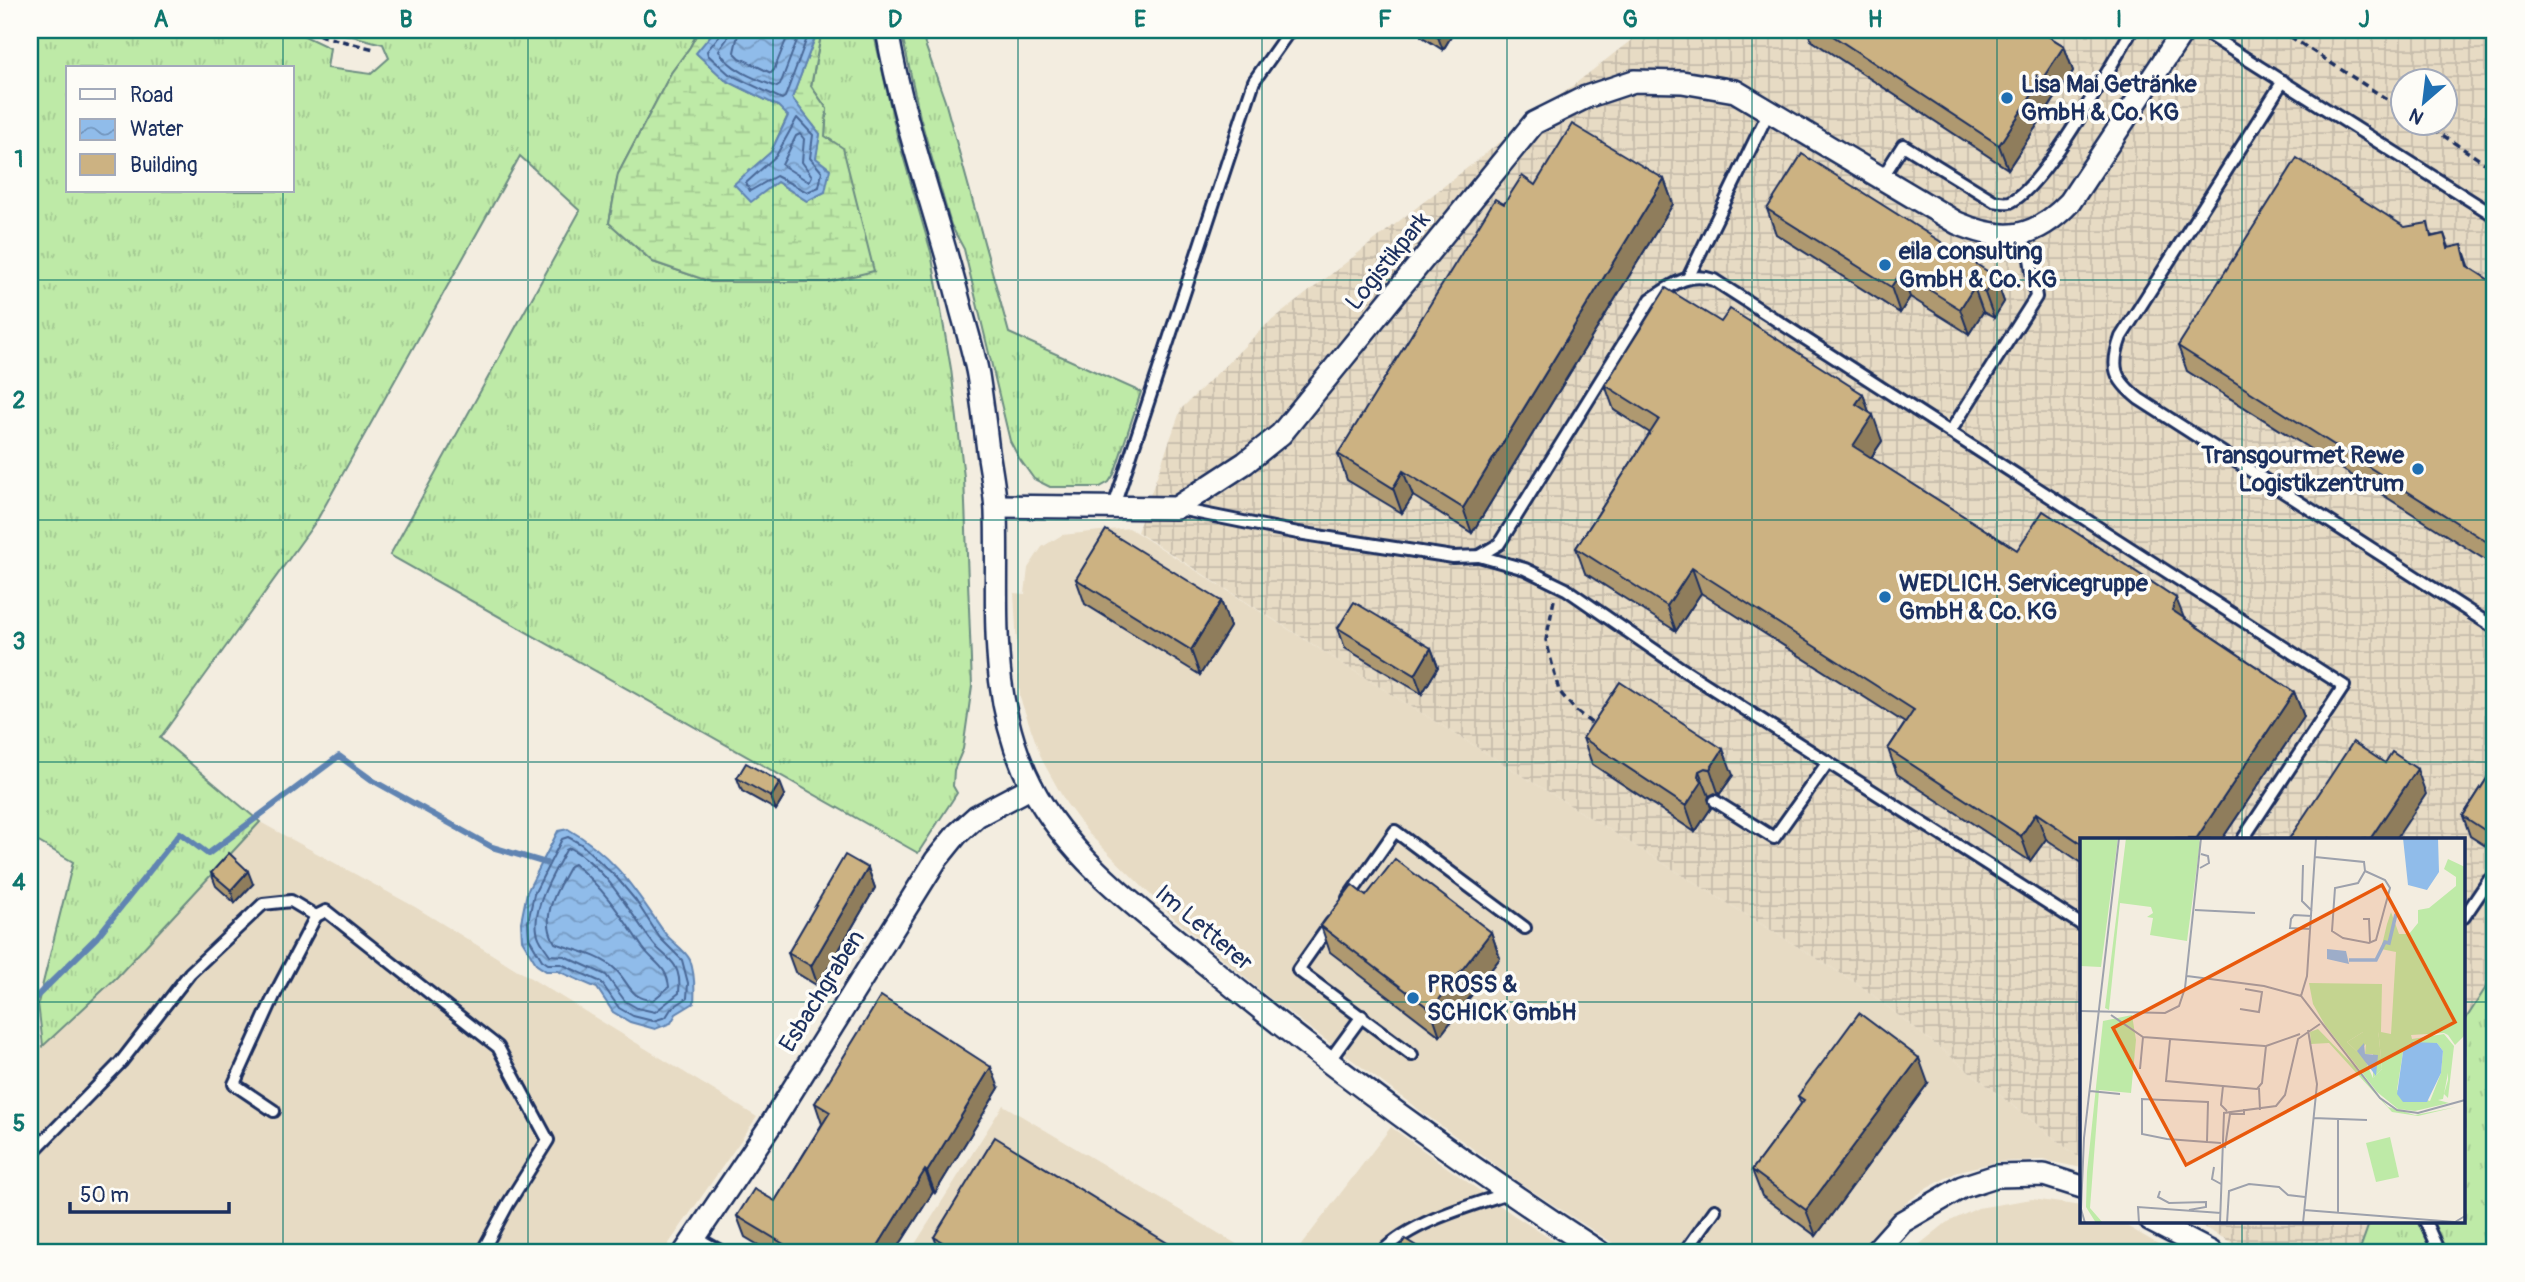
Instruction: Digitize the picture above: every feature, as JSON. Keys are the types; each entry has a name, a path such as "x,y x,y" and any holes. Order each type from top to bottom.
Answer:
{"street":[{"path":"887,30 908,124 941,229 978,372 996,506 1176,508"},
{"name":"Logistikpark","path":"1176,508 1220,481 1281,434 1534,123 1586,97 1634,81 1682,82 1735,92 1970,229 1999,236 2015,236 2045,225 2070,202 2184,30"},
{"name":"Im Letterer","path":"996,506 996,654 1003,707 1012,740 1032,787 1075,848 1208,967 1329,1061 1509,1193 1599,1252"},
{"name":"Esbachgraben","path":"690,1244 770,1126 936,860 957,834 977,816 1032,787"},
{"path":"1875,1252 1902,1222 1962,1186 1996,1176 2044,1175 2080,1186"},
{"path":"2153,1222 2211,1252"}],"lane":[{"path":"1113,509 1254,81 1290,30"},
{"path":"1882,178 1903,145 1994,201 2008,203 2023,193 2044,169 2081,116 2132,30"},
{"path":"2201,30 2495,216"},
{"path":"2283,81 2121,337 2114,360 2116,374 2124,387 2139,399 2495,628"},
{"path":"1689,276 1769,111"},
{"path":"1950,432 2036,297 2029,252 2015,236"},
{"path":"1479,556 1499,544 1651,299 1689,276 1714,280 2344,686 2244,838"},
{"path":"1176,508 1416,553 1453,558 1479,556 1525,569 1556,584 1682,669 2080,924"},
{"path":"1715,801 1774,838 1828,762"},
{"path":"1343,906 1395,831 1525,928"},
{"path":"2466,914 2489,880"},
{"path":"30,1154 121,1062 190,973 263,904 292,901 316,916"},
{"path":"274,1111 234,1084 274,996 316,916 326,911 498,1047 548,1140 482,1252"},
{"path":"1335,917 1298,970 1412,1055"},
{"path":"1329,1061 1362,1016"},
{"path":"1382,1252 1416,1228 1509,1193"},
{"path":"1685,1252 1715,1210"},
{"path":"2425,1222 2439,1252"},
{"path":"690,1244 722,1252"}],"path":[{"path":"308,30 374,49"},
{"path":"2280,30 2388,99"},
{"path":"2444,136 2495,170"},
{"path":"1556,584 1553,614 1546,640 1559,691 1576,711 1601,730"},
{"path":"30,855 34,874 30,885"}],"shaded area":[{"path":"1644,30 2495,30 2495,973 2466,1019 2466,838 2080,838 2080,1158 1861,986 1362,676 1137,532 1181,409 1266,325"},
{"path":"1129,528 1861,986 2080,1158 2080,1168 2043,1160 1996,1162 1959,1171 1924,1190 1901,1207 1860,1252 1626,1252 1520,1183 1268,997 1175,919 1089,834 1066,803 1042,760 1020,698 1014,593 1025,594 1028,568 1042,547 1062,535"},
{"path":"260,822 415,907 757,1117 663,1252 30,1252 30,1056 117,977"},
{"path":"1003,1105 1250,1252 910,1252"},
{"path":"1391,1127 1512,1214 1571,1252 1296,1252"},
{"path":"2032,1199 2080,1206 2080,1222 2120,1222 2172,1252 1910,1252 1946,1223 1978,1208"},
{"path":"2194,1222 2370,1222 2359,1252 2249,1252"}],"green space":[{"path":"30,30 292,30 330,48 327,68 371,74 389,58 383,44 329,30 699,30 671,73 618,174 609,223 653,262 711,282 873,271 825,136 827,109 811,86 822,30 873,30 897,135 931,252 951,369 964,477 972,686 963,749 954,770 953,786 957,793 918,853 390,555 580,211 520,156 317,520 160,738 260,822 117,977 43,1046 38,1003 73,862 30,837"},
{"path":"699,30 715,30 697,54 725,80 778,106 788,115 771,152 735,184 777,182 807,201 820,134 792,98 818,30 822,30 811,86 827,109 825,136 843,148 874,271 828,282 711,282 653,262 609,223 618,174 671,73"},
{"path":"901,30 920,30 945,101 1009,333 1141,392 1114,474 1109,482 1100,487 1050,487 1034,479 1010,441 964,249 951,225 920,117"},
{"path":"2495,973 2495,1252 2359,1252 2370,1222 2466,1222 2466,1019"}],"water":[{"path":"715,30 818,30 792,98 820,134 816,158 830,169 825,192 807,201 777,182 751,202 734,184 771,152 788,116 778,106 725,80 696,53"},
{"path":"568,829 611,862 664,932 690,960 694,1003 676,1014 671,1023 655,1029 630,1022 613,1012 597,988 558,971 546,971 537,965 522,940 521,922 527,892 558,831"}],"building":[{"path":"1428,30 1442,30 1438,37"},
{"path":"1824,30 2038,30 2064,46 1999,145"},
{"path":"1572,124 1664,179 1463,508 1403,471 1393,488 1338,454 1495,199 1504,204 1522,176 1535,185"},
{"name":"eila consulting GmbH & Co. KG","path":"1802,154 1995,276 1985,293 1974,287 1960,309 1901,272 1891,287 1767,209"},
{"name":"Transgourmet Rewe Logistikzentrum","path":"2297,158 2405,227 2428,223 2431,237 2444,234 2448,248 2462,245 2467,266 2492,282 2495,281 2495,547 2178,346"},
{"path":"1666,288 1721,322 1730,309 1863,394 1856,404 1873,415 1853,446 2017,550 2043,511 2176,598 2172,610 2294,692 2197,838 2080,838 2080,843 2036,813 2021,836 1888,749 1914,710 1692,568 1667,606 1576,548 1659,419 1605,385"},
{"path":"1106,530 1221,601 1191,650 1076,579"},
{"path":"1354,602 1431,648 1415,675 1338,628"},
{"path":"1620,682 1723,749 1710,769 1699,771 1698,776 1702,782 1686,806 1583,738"},
{"path":"2353,742 2385,763 2392,752 2417,769 2371,838 2290,838"},
{"path":"746,763 780,782 771,797 737,778"},
{"path":"2495,766 2495,837 2463,816"},
{"path":"229,853 248,871 231,890 211,873"},
{"path":"845,855 868,868 811,966 788,953"},
{"path":"1395,859 1491,932 1431,1010 1321,926 1352,885 1366,896"},
{"path":"881,996 991,1067 874,1252 797,1252 737,1216 754,1189 775,1201 830,1112 815,1103"},
{"path":"1859,1013 1919,1058 1806,1210 1752,1170 1804,1100 1798,1096"},
{"path":"995,1137 1182,1252 959,1252 934,1237"},
{"path":"1405,1239 1426,1252 1397,1252"}],"waterway":[{"path":"30,1003 97,937 180,833 208,854 339,756 372,780 492,847 546,863"}],"place":[{"name":"Lisa Mai Getränke GmbH & Co. KG","path":"2007,98"},
{"name":"eila consulting GmbH & Co. KG","path":"1885,265"},
{"name":"Transgourmet Rewe Logistikzentrum","path":"2418,469"},
{"name":"WEDLICH. Servicegruppe GmbH & Co. KG","path":"1885,597"},
{"name":"PROSS & SCHICK GmbH","path":"1413,998"}]}
